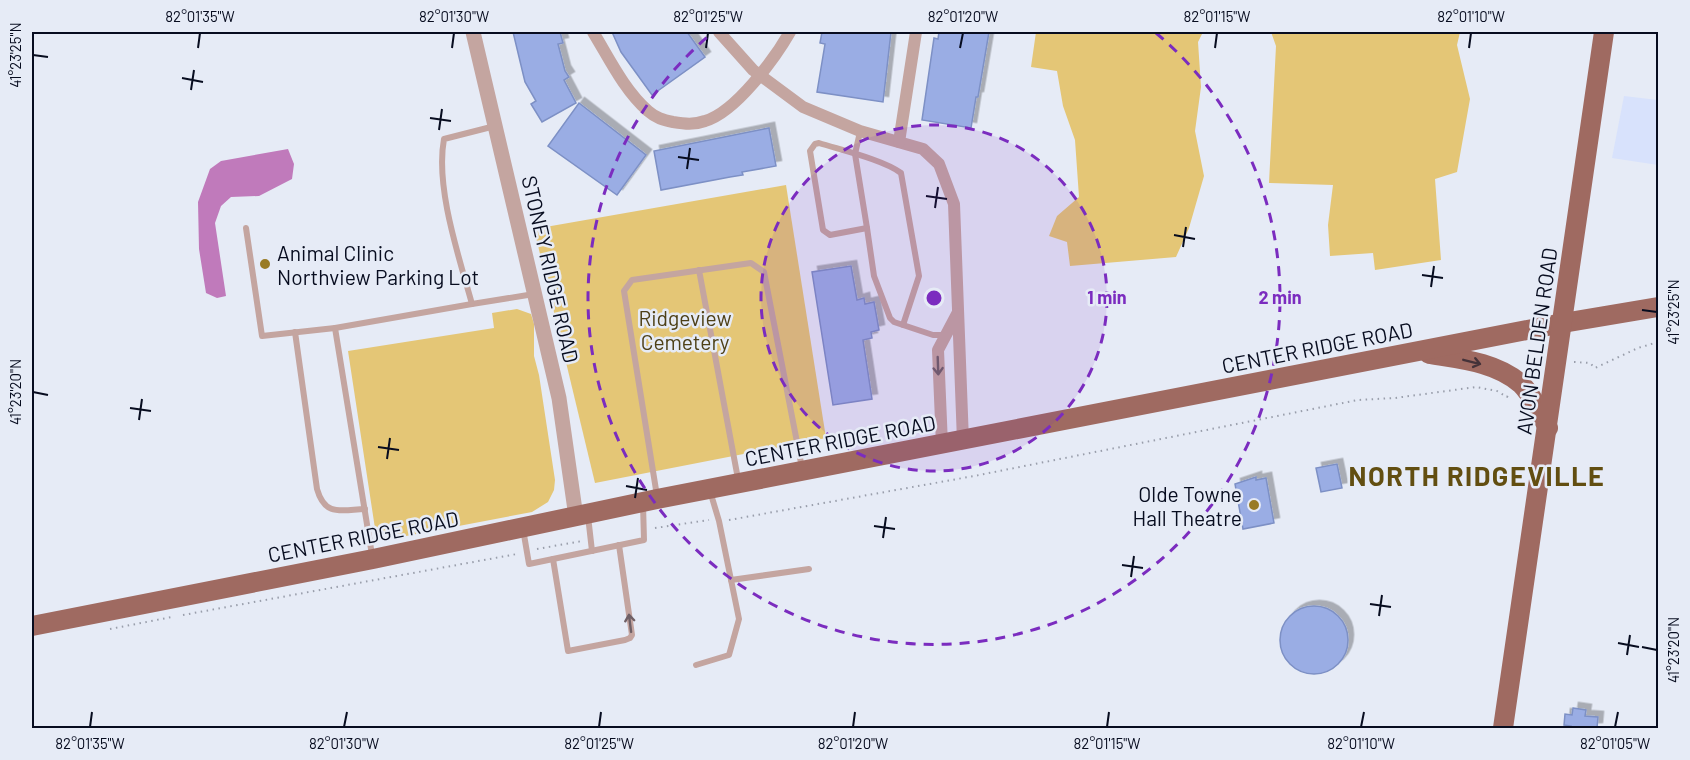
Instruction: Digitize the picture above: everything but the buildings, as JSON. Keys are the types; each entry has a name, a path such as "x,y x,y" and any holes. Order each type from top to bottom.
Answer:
{"main road":[{"name":"AVON BELDEN ROAD","path":"1503,729 1558,362 1604,32"},
{"name":"CENTER RIDGE ROAD","path":"32,626 803,471 1563,323 1659,307"},
{"path":"1414,352 1466,360 1491,367 1513,390 1533,400 1548,428"}],"street":[{"name":"STONEY RIDGE ROAD","path":"473,32 559,398 582,516"},
{"path":"593,32 630,91 648,111 660,120 687,125 707,121 726,110 760,75 790,32"},
{"path":"719,32 753,70 803,107 860,131 923,149 939,164 954,204 963,441"},
{"path":"899,142 916,32"},
{"path":"942,445 938,350 958,312"}],"lane":[{"path":"471,304 449,220 441,154 444,139 495,126"},
{"path":"860,131 855,154 876,283 883,294 890,318 894,322 933,335 959,334"},
{"path":"867,228 830,235 823,230 810,151 815,144 855,154 892,167 901,173 919,276 903,325"},
{"path":"246,228 262,336 335,328 535,294"},
{"path":"523,528 529,564 644,540 650,501 624,291 632,280 751,263 764,272 803,471"},
{"path":"699,270 739,484"},
{"path":"335,328 373,559"},
{"path":"295,332 317,489 321,501 327,508 335,511 365,509"},
{"path":"696,665 729,655 739,619 719,521 709,490"},
{"path":"582,516 592,551"},
{"path":"553,559 567,651 625,640 632,635 619,545"},
{"path":"731,580 809,569"}],"path":[{"path":"644,530 702,520 719,521 974,476 1358,400 1395,398 1476,387 1497,391 1513,390 1537,361 1590,363 1595,368 1638,348 1659,342"},
{"path":"110,629 590,540"}],"shaded area":[{"path":"1624,96 1658,100 1658,165 1612,158"},
{"path":"288,149 294,164 292,179 259,196 231,197 221,206 215,223 226,296 217,298 206,293 199,249 198,202 210,169 221,161"}],"green space":[{"path":"1036,32 1203,32 1198,42 1201,87 1195,131 1204,176 1189,228 1176,257 1070,266 1067,242 1049,236 1057,216 1079,197 1075,140 1063,106 1057,71 1031,67"},
{"path":"1271,32 1460,32 1457,45 1470,99 1457,172 1435,179 1441,260 1375,270 1373,253 1330,256 1328,225 1333,185 1269,183 1276,46"},
{"name":"Ridgeview Cemetery","path":"786,185 826,438 595,483 534,229"},
{"path":"517,309 531,314 534,324 534,356 555,480 554,490 548,502 532,512 385,540 376,535 348,351 494,328 492,313"}],"place":[{"name":"Animal Clinic Northview Parking Lot","path":"265,264"},
{"name":"Olde Towne Hall Theatre","path":"1254,505"}],"district":[{"name":"NORTH RIDGEVILLE","path":"1477,475"}]}
